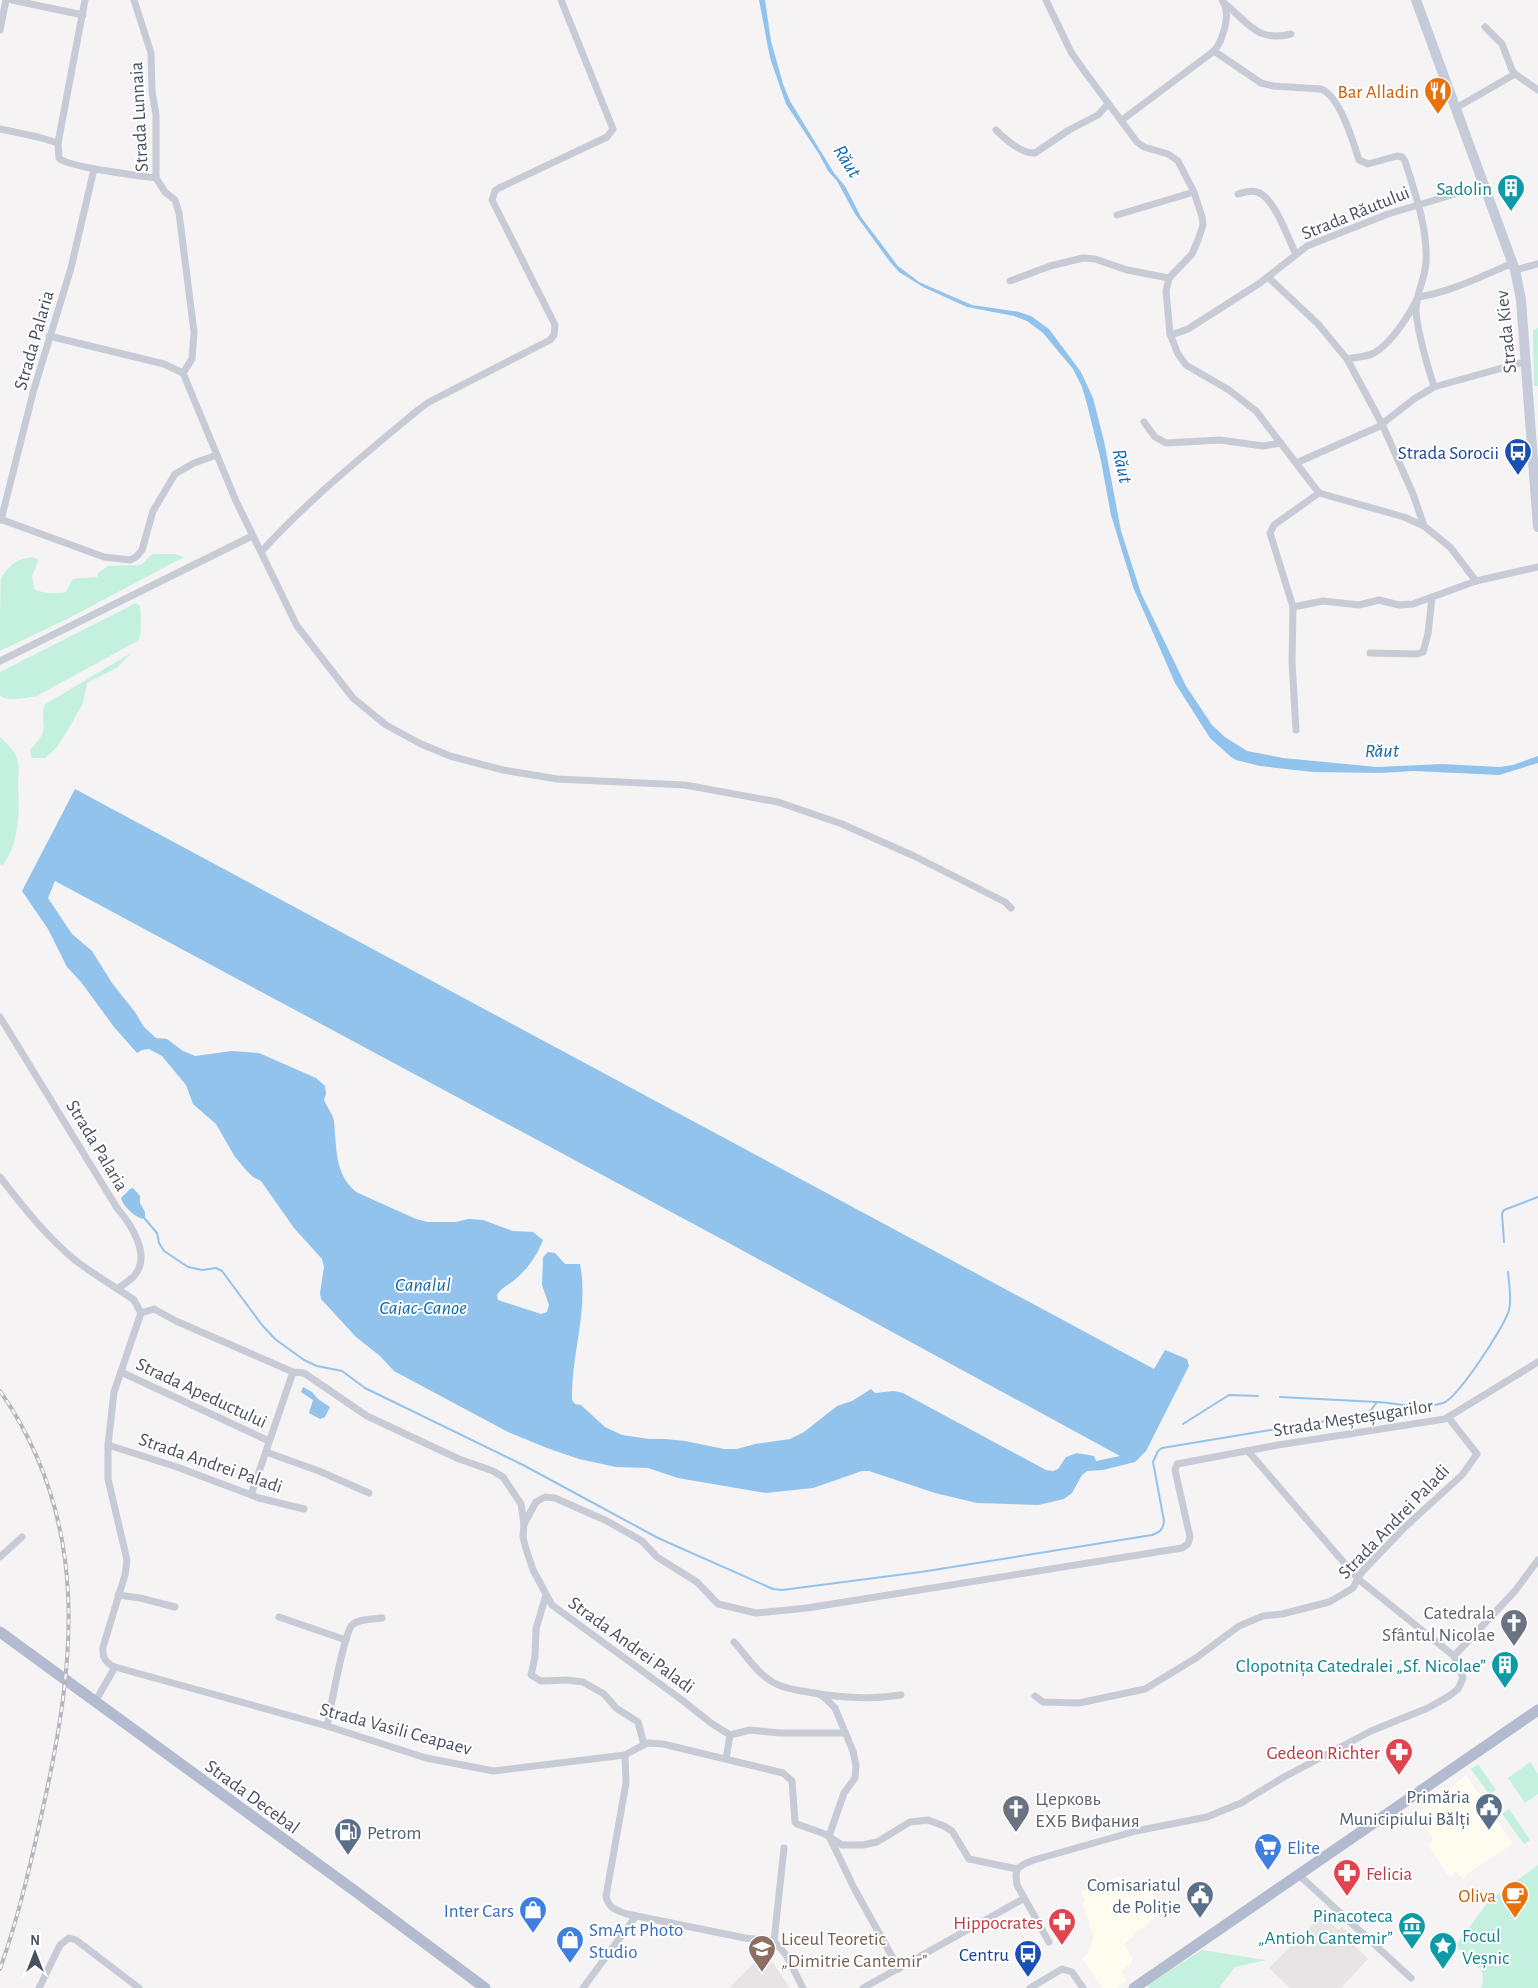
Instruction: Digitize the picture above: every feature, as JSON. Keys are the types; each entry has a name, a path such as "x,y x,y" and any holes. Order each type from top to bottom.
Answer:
{"main road":[{"name":"Strada Kiev","path":"1416,0 1514,266 1521,300 1527,362 1538,527"},
{"name":"Strada Decebal","path":"0,1632 37,1661 367,1899 485,1988"},
{"path":"1134,1988 1538,1710"}],"street":[{"path":"0,30 6,0"},
{"path":"12,0 82,16"},
{"path":"86,0 58,143 59,158 62,162 94,169 156,178"},
{"name":"Strada Lunnaia","path":"134,0 151,53 152,91 156,115 156,178 166,192 175,200 179,213 194,332 192,359 183,373"},
{"path":"261,552 275,536 343,474 418,410 429,402 550,340 554,335 554,325 492,200 494,191 499,188 607,137 613,129 561,0"},
{"path":"1046,0 1071,52 1137,142 1144,147 1168,154 1178,161 1194,192 1202,217 1198,240 1192,254 1169,278 1166,291 1170,334 1178,354 1186,365 1256,411 1319,493 1404,517 1424,526 1450,547 1476,581"},
{"path":"1122,120 1214,51 1224,29 1223,1"},
{"path":"1223,1 1262,35 1276,38 1291,34"},
{"path":"1485,27 1502,44 1515,74 1538,90"},
{"path":"1214,51 1248,76 1266,85 1321,88 1326,91 1342,116 1359,160 1368,164 1397,156 1402,157 1405,161 1425,236 1426,262 1423,282 1410,313 1383,347 1369,355 1347,359"},
{"path":"1456,108 1515,74"},
{"path":"996,130 1021,149 1029,153 1035,153 1070,130 1098,115 1108,104"},
{"path":"0,129 58,143"},
{"name":"Strada Palaria","path":"0,519 50,336 71,268 94,169"},
{"name":"Strada Răutului","path":"1170,334 1188,329 1268,277 1307,246 1329,236 1418,204 1485,184"},
{"path":"1238,194 1250,191 1258,192 1269,199 1296,254"},
{"path":"1117,215 1194,192"},
{"path":"1010,281 1050,266 1083,258 1095,259 1127,270 1169,278"},
{"path":"1418,297 1436,293 1514,266 1538,264"},
{"path":"1268,277 1318,324 1347,359 1382,424 1413,494 1424,526"},
{"path":"1418,297 1417,319 1434,387"},
{"path":"50,336 164,364 183,373 252,536 296,626 353,698 386,725 421,744 450,756 521,773 557,779 685,785 778,802 842,824 892,846 1005,902 1011,908"},
{"path":"1296,463 1382,424 1414,398 1434,387 1527,362"},
{"path":"1144,422 1155,437 1166,443 1220,440 1263,446 1281,443"},
{"path":"0,519 104,557 130,560 136,557 142,550 153,511 175,474 194,463 217,455"},
{"path":"1296,730 1292,654 1293,607 1271,539 1271,529 1279,521 1319,493"},
{"path":"0,661 252,536"},
{"path":"1293,607 1323,601 1359,605 1379,600 1404,605 1413,604 1476,581 1538,567"},
{"path":"1370,653 1417,654 1423,652 1426,647 1432,597"},
{"name":"Strada Palaria","path":"0,1017 90,1160 117,1208 131,1227 138,1244 141,1260 133,1276 118,1288"},
{"path":"0,1177 35,1221 57,1244 77,1261 118,1288 138,1304 141,1313 114,1392 108,1445 108,1479 127,1556 125,1575 102,1652 104,1660 115,1667 90,1699"},
{"path":"141,1313 154,1309 176,1321 293,1372 304,1373 367,1416 382,1424 460,1459 493,1471 503,1477 521,1504 524,1524"},
{"name":"Strada Meșteșugarilor","path":"524,1524 536,1502 545,1497 555,1498 606,1521 642,1541 652,1549 657,1557 697,1582 718,1604 756,1613 807,1608 1182,1548 1189,1542 1190,1537 1175,1466 1178,1464 1448,1418 1538,1362"},
{"name":"Strada Apeductului","path":"121,1372 269,1441"},
{"path":"251,1496 293,1372"},
{"name":"Strada Andrei Paladi","path":"1035,1696 1043,1702 1079,1703 1145,1688 1196,1658 1239,1626 1263,1616 1282,1614 1329,1602 1353,1588 1358,1579 1405,1527 1462,1475 1477,1454 1448,1418"},
{"name":"Strada Andrei Paladi","path":"108,1445 177,1467 251,1496 304,1509"},
{"path":"1049,1942 1023,1899 1017,1885 1017,1870 1024,1864 1136,1831 1207,1816 1241,1804 1284,1777 1371,1731 1428,1708 1458,1689 1463,1678 1454,1656 1358,1579 1248,1451"},
{"name":"Strada Apeductului","path":"266,1452 319,1470 369,1493"},
{"name":"Strada Andrei Paladi","path":"524,1524 523,1537 533,1570 552,1606 730,1735"},
{"path":"0,1557 22,1537"},
{"path":"1454,1656 1515,1591 1538,1560"},
{"path":"118,1594 174,1607"},
{"path":"546,1594 536,1629 535,1657 531,1675 537,1680 546,1682 578,1681 601,1692 616,1708 638,1722 644,1745"},
{"path":"279,1617 346,1640"},
{"path":"327,1726 346,1640 351,1627 355,1623 382,1618"},
{"path":"734,1642 772,1682 785,1687 837,1698 859,1699 901,1695"},
{"name":"Strada Vasili Ceapaev","path":"115,1667 327,1726 426,1758 494,1770 625,1755 644,1745 652,1743 663,1744 776,1771 788,1777 793,1787 794,1814 797,1824 830,1836"},
{"path":"818,1694 835,1708 853,1751 856,1771 853,1781 844,1793 830,1836 854,1888 899,1969"},
{"path":"726,1759 730,1735 750,1730 780,1733 845,1734"},
{"path":"625,1755 626,1784 606,1896 609,1905 615,1910 636,1916 745,1938 774,1941"},
{"path":"830,1836 842,1845 869,1845 878,1842 904,1825 928,1820 952,1831 969,1859 1017,1870"},
{"path":"784,1848 774,1941 786,1956 803,1988"},
{"path":"1298,1875 1411,1978"},
{"path":"863,1988 1023,1899"},
{"path":"584,1988 636,1916"},
{"path":"38,1988 60,1945 68,1938 76,1940 139,1988"},
{"path":"1030,1988 1059,1970 1066,1968 1072,1972 1083,1988"}],"shaded area":[{"path":"1466,1775 1513,1844 1468,1873 1464,1879 1455,1872 1452,1876 1447,1874 1428,1844 1433,1840 1417,1813"},
{"path":"1120,1876 1123,1885 1128,1888 1130,1893 1147,1886 1149,1892 1152,1892 1163,1910 1145,1927 1133,1933 1134,1936 1124,1944 1132,1957 1132,1963 1121,1971 1127,1981 1117,1988 1102,1988 1082,1958 1088,1954 1094,1935 1089,1927 1090,1922 1085,1912 1083,1903 1085,1902 1081,1892"},
{"path":"1322,1915 1338,1930 1342,1927 1353,1937 1350,1941 1368,1959 1341,1988 1290,1988 1269,1968"},
{"name":"Liceul Teoretic „Dimitrie Cantemir\"","path":"760,1953 767,1954 790,1988 729,1988 760,1957"}],"green space":[{"path":"1538,328 1538,386 1534,386 1533,330"},
{"path":"154,554 174,554 184,557 71,617 0,651 1,580 9,567 16,562 30,558 38,560 32,577 34,589 45,593 57,593 66,592 73,579 97,577 98,573 108,566 139,565"},
{"path":"136,603 140,606 141,628 139,640 37,696 13,699 0,696 0,672"},
{"path":"131,653 118,667 87,683 83,703 57,747 45,758 32,758 30,750 41,736 44,728 44,705"},
{"path":"0,737 14,752 19,768 17,826 13,847 3,865 0,864"},
{"path":"1530,1762 1538,1774 1538,1794 1525,1803 1508,1778"},
{"path":"1478,1764 1496,1790 1489,1794 1471,1769"},
{"path":"1509,1809 1530,1840 1524,1844 1502,1814"},
{"path":"1538,1865 1538,1988 1481,1988 1483,1975 1477,1964 1455,1946 1489,1901"},
{"path":"1202,1950 1266,1960 1235,1967 1219,1988 1149,1988 1147,1985"}],"water":[{"path":"759,0 765,0 771,41 783,84 790,101 834,173 845,186 861,217 898,266 919,282 972,305 1019,312 1031,316 1049,329 1081,372 1093,398 1104,441 1121,531 1141,593 1186,686 1212,725 1225,737 1247,751 1283,758 1377,767 1442,764 1500,767 1513,765 1538,756 1538,763 1499,775 1414,771 1381,773 1313,772 1260,766 1236,760 1210,738 1175,683 1133,587 1111,515 1101,461 1087,404 1082,387 1073,369 1043,333 1027,321 1014,316 967,307 923,287 899,272 890,262 855,214 837,181 828,171 786,104 770,58"},
{"name":"Canalul Caiac-Canoe","path":"75,789 1154,1369 1165,1350 1187,1359 1189,1366 1146,1451 1135,1462 1103,1470 1087,1471 1082,1475 1072,1493 1064,1499 1038,1505 977,1503 935,1493 869,1471 862,1471 813,1488 766,1493 678,1478 648,1468 616,1467 579,1459 547,1448 508,1432 394,1371 380,1356 356,1337 321,1299 320,1293 324,1267 322,1259 294,1228 261,1181 253,1177 235,1157 216,1124 193,1104 186,1085 162,1056 149,1049 137,1053 114,1027 81,982 67,967 48,929 22,891","holes":["55,881 727,1242 1120,1456 1096,1461 1094,1456 1077,1453 1066,1457 1058,1469 1053,1471 1046,1470 903,1393 894,1391 875,1393 871,1389 852,1401 837,1406 804,1432 790,1439 755,1444 737,1449 724,1449 685,1441 622,1435 605,1427 581,1405 575,1404 572,1400 572,1383 581,1315 582,1281 580,1264 565,1264 555,1253 548,1252 543,1257 542,1285 549,1305 547,1312 541,1314 498,1300 497,1295 526,1268 538,1252 543,1240 533,1232 513,1231 483,1220 468,1219 456,1222 428,1222 416,1219 356,1192 349,1185 340,1168 336,1151 333,1119 324,1100 326,1094 325,1086 316,1078 259,1053 232,1051 195,1056 183,1051 167,1039 156,1038 144,1027 135,1012 112,983 92,951 72,934 48,898"]},
{"path":"133,1188 140,1196 145,1219 134,1214 122,1201 121,1198"},
{"path":"303,1387 330,1407 325,1417 320,1419 309,1413 313,1400 301,1392"}],"waterway":[{"path":"1504,1242 1502,1214 1504,1210 1538,1197"},
{"path":"145,1219 157,1233 159,1243 164,1251 188,1267 202,1270 216,1268 222,1271 262,1325 275,1339 304,1360 317,1366 342,1371 365,1388 525,1466 658,1538 773,1589 782,1590 921,1572 1155,1534 1162,1529 1164,1521 1153,1462 1158,1451 1162,1448 1368,1414 1377,1402 1427,1406 1443,1403 1450,1399 1480,1361 1506,1318 1510,1301 1508,1272"},
{"path":"1183,1424 1229,1395 1258,1396"},
{"path":"1280,1397 1377,1402"}],"railway":[{"path":"0,1391 29,1440 50,1491 62,1541 68,1593 68,1646 63,1699 54,1753 24,1889 0,1969"}],"place":[{"name":"Bar Alladin","path":"1438,115"},
{"name":"Sadolin","path":"1511,212"},
{"name":"Strada Sorocii","path":"1518,476"},
{"name":"Catedrala Sfântul Nicolae","path":"1514,1647"},
{"name":"Clopotnița Catedralei „Sf. Nicolae”","path":"1505,1689"},
{"name":"Gedeon Richter","path":"1399,1776"},
{"name":"Primăria Municipiului Bălți","path":"1489,1831"},
{"name":"Церковь ЕХБ Вифания","path":"1016,1833"},
{"name":"Petrom","path":"348,1856"},
{"name":"Elite","path":"1268,1871"},
{"name":"Felicia","path":"1347,1897"},
{"name":"Comisariatul de Poliție","path":"1200,1919"},
{"name":"Oliva","path":"1515,1919"},
{"name":"Inter Cars","path":"533,1934"},
{"name":"Hippocrates","path":"1062,1946"},
{"name":"Pinacoteca „Antioh Cantemir”","path":"1412,1950"},
{"name":"SmArt Photo Studio","path":"570,1964"},
{"name":"Focul Veșnic","path":"1443,1970"},
{"name":"Liceul Teoretic „Dimitrie Cantemir\"","path":"762,1973"},
{"name":"Centru","path":"1028,1978"}],"water label":[{"name":"Răut","path":"848,161"},
{"name":"Răut","path":"1123,466"},
{"name":"Răut","path":"1382,750"}]}
